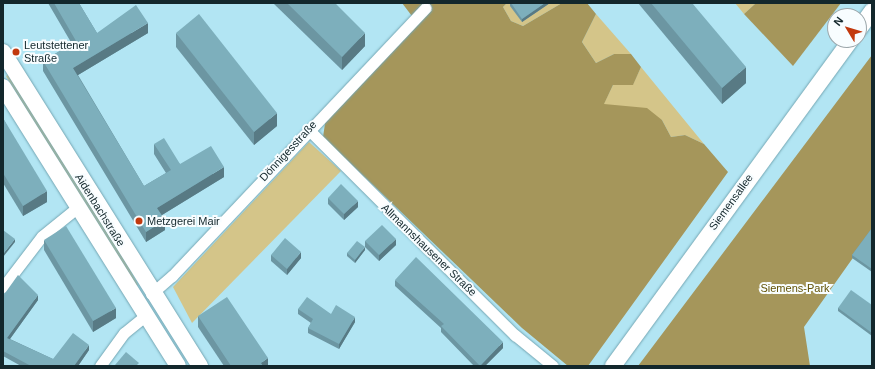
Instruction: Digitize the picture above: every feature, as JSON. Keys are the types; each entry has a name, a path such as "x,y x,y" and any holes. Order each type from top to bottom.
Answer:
{"main road":[{"name":"Siemensallee","path":"613,366 845,48"},
{"name":"Aidenbachstraße","path":"3,52 151,294 200,366"},
{"name":"Aidenbachstraße","path":"3,87 145,316 178,366"}],"street":[{"name":"Dönnigesstraße","path":"151,294 172,276 308,130 425,8"},
{"name":"Allmannshausener Straße","path":"308,130 510,329 553,366"},
{"path":"3,286 42,236 78,206"},
{"path":"100,366 124,333 145,316"}],"shaded area":[{"path":"507,3 562,3 523,26 511,21 503,7"},
{"path":"735,3 756,3 744,14"},
{"path":"596,14 631,54 614,54 596,63 582,42"},
{"path":"641,67 704,144 685,135 671,137 662,120 603,105 613,85 633,84"},
{"path":"9,74 128,266 138,285 134,287 6,76"},
{"path":"309,142 341,171 192,323 173,287"}],"green space":[{"path":"402,3 507,3 503,7 511,21 523,26 562,3 587,3 596,14 582,42 596,63 614,54 631,54 641,67 633,85 613,85 604,104 647,108 662,120 671,137 685,135 704,144 728,172 588,366 568,366 522,328 323,137 326,117 418,24"},
{"path":"756,3 841,3 837,8 827,8 827,21 793,66 744,14"},
{"name":"Siemens-Park","path":"872,55 872,231 804,327 810,366 638,366"}],"building":[{"path":"54,3 79,3 97,33 136,5 148,23 73,68 144,186 171,170 154,144 164,138 180,164 211,146 224,167 157,208 165,220 146,232 43,61 76,41"},
{"path":"287,3 335,3 365,33 342,57"},
{"path":"511,3 545,3 522,19"},
{"path":"651,3 692,3 746,67 722,88"},
{"path":"199,14 277,113 254,132 176,33"},
{"path":"3,118 47,191 23,206 3,173"},
{"path":"341,184 358,201 344,214 328,198"},
{"path":"382,225 396,239 379,255 365,241"},
{"path":"66,226 116,308 93,321 44,240"},
{"path":"872,228 872,269 852,255"},
{"path":"3,230 15,239 3,254"},
{"path":"285,238 301,252 287,269 271,255"},
{"path":"357,241 365,247 355,260 347,253"},
{"path":"416,257 503,342 480,366 441,326 444,324 395,280"},
{"path":"18,275 38,295 7,338 53,359 73,333 89,345 74,366 31,366 3,351 3,296"},
{"path":"851,290 872,305 872,333 838,308"},
{"path":"227,297 268,358 261,363 263,366 231,366 198,316"},
{"path":"307,297 331,314 336,305 355,317 339,344 308,328 313,319 298,309"},
{"path":"126,352 139,363 136,366 116,366 115,365"}],"place":[{"name":"Leutstettener Straße","path":"16,52"},
{"name":"Metzgerei Mair","path":"139,221"}]}
